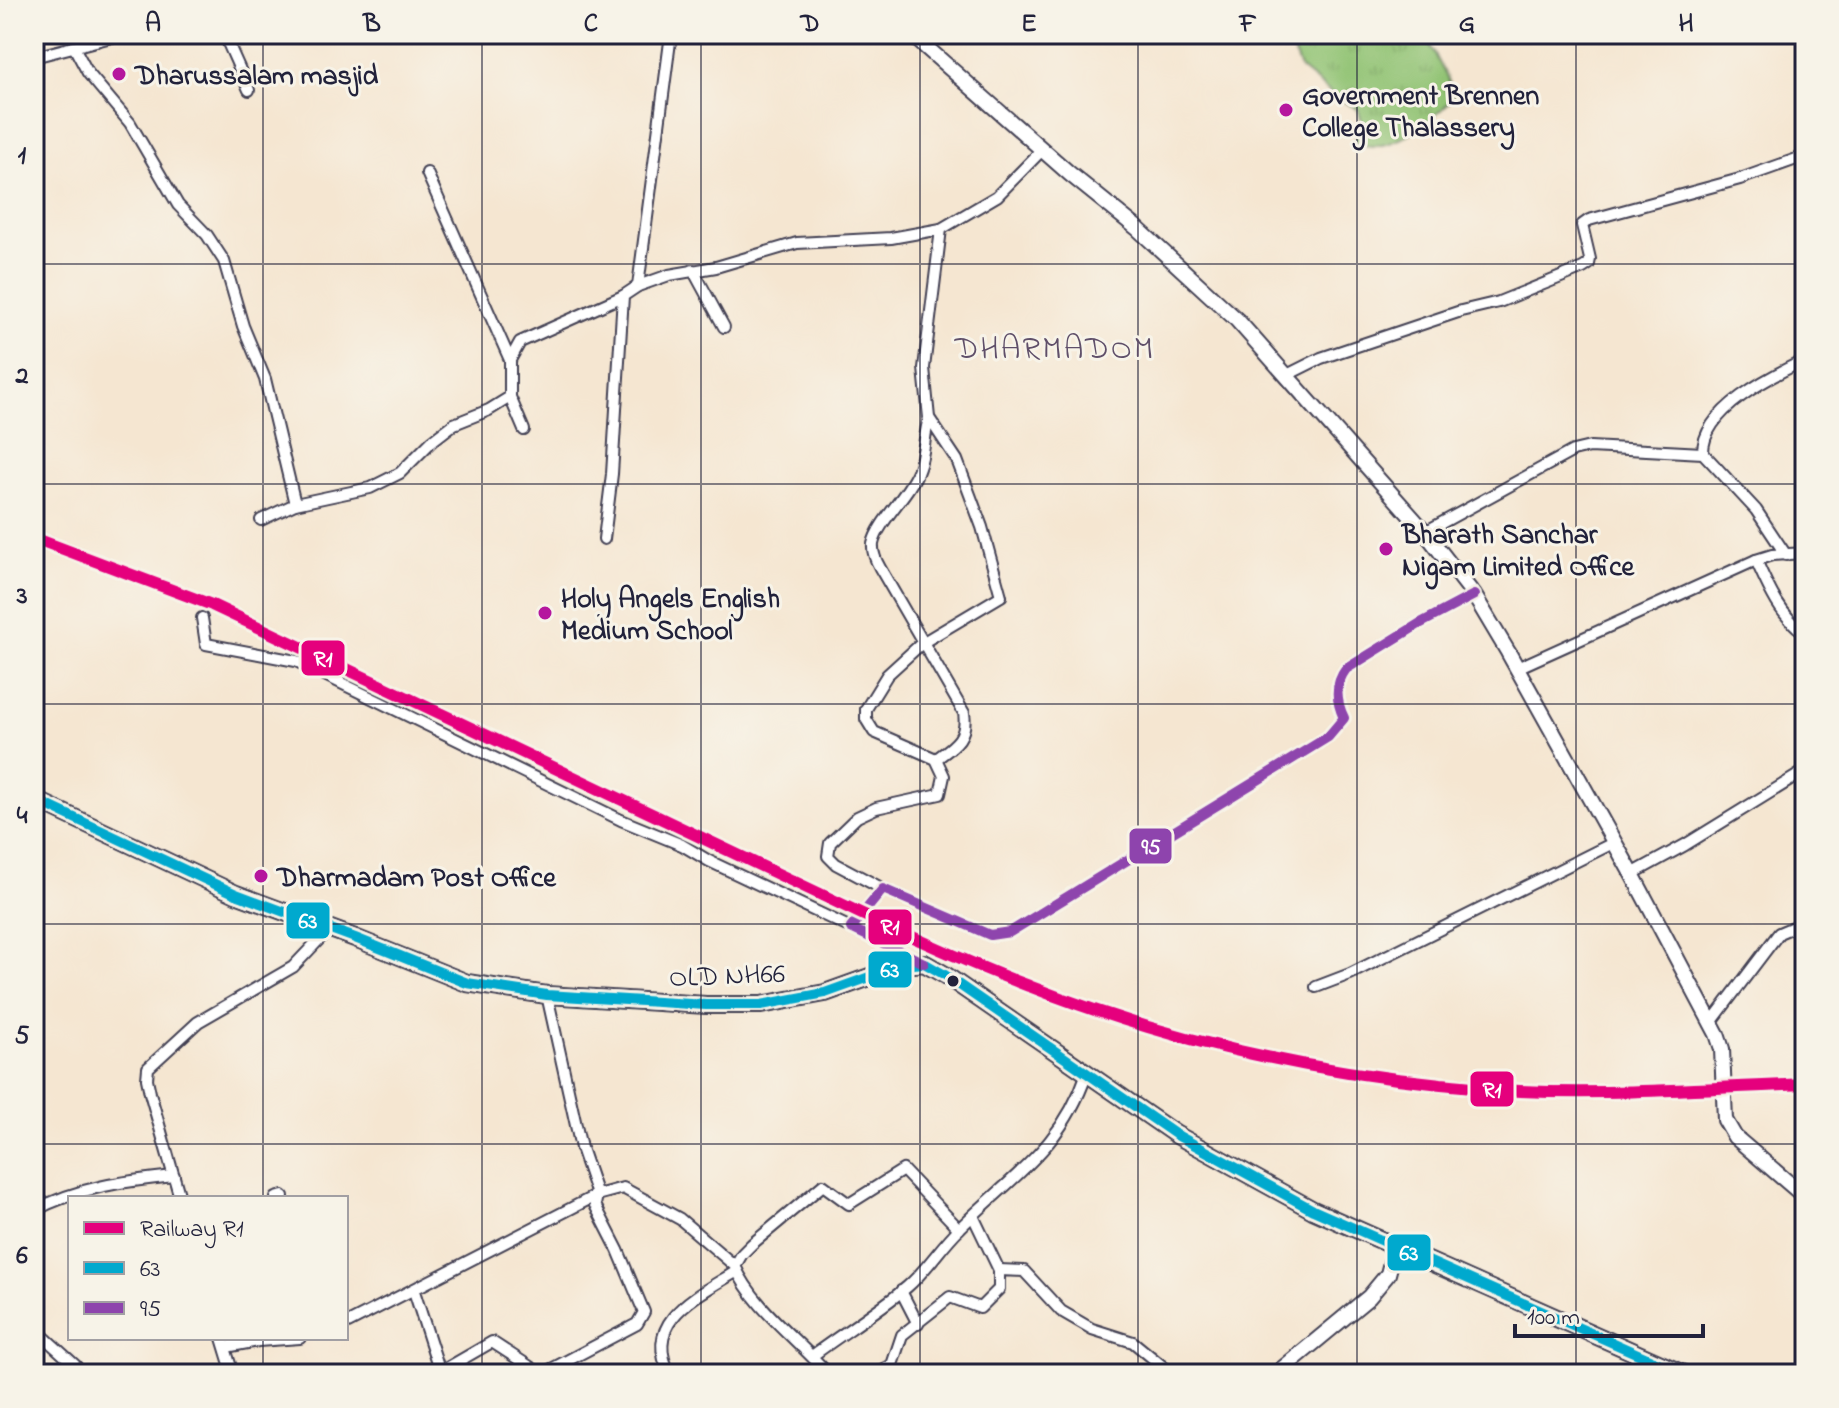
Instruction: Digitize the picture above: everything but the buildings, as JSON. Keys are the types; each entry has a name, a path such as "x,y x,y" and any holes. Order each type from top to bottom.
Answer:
{"main road":[{"path":"911,34 1070,174 1137,228 1237,320 1425,532 1474,595 1632,874 1722,1049 1725,1120 1735,1137 1805,1197"},
{"name":"OLD NH66","path":"34,799 236,894 467,983 547,995 706,1005 761,1005 825,993 903,965 924,963"},
{"path":"924,963 1175,1134 1313,1210 1683,1374"},
{"path":"1284,1371 1369,1297 1388,1274 1395,1247"}],"street":[{"path":"34,57 123,34"},
{"path":"224,34 249,90"},
{"path":"638,286 671,34"},
{"path":"74,47 88,73 130,123 178,205 207,235 224,261 243,326 265,379 295,504"},
{"path":"524,430 510,397 510,360 513,350 530,336 669,275 716,267 797,243 891,238 941,229 997,196 1043,149"},
{"path":"1287,375 1321,358 1461,311 1499,302 1583,268 1590,259 1582,225 1589,220 1740,179 1805,156"},
{"path":"427,173 510,360"},
{"path":"936,759 962,739 966,722 964,713 880,568 874,556 873,543 912,485 921,465 929,418 924,368 941,229"},
{"path":"693,270 724,327"},
{"path":"604,539 612,474 623,296"},
{"path":"1786,555 1748,500 1703,453 1702,441 1709,426 1723,411 1765,378 1805,360"},
{"path":"261,520 295,504 370,488 400,473 454,424 489,410 510,397"},
{"path":"929,418 957,460 982,527 1001,596 922,643 887,675 866,709 866,719 874,732 936,759 944,776 940,794 876,808 857,817 830,843 828,856 836,864 883,889 990,935 1010,932 1328,737 1344,718 1337,703 1340,677 1346,669 1419,624 1474,595"},
{"path":"1425,532 1573,451 1590,447 1703,453"},
{"path":"1517,668 1756,560 1772,555 1805,553"},
{"path":"1756,560 1780,608 1805,633"},
{"path":"202,618 206,644 296,661 621,820 682,845 924,963"},
{"path":"1632,874 1805,771"},
{"path":"1316,987 1350,974 1613,843"},
{"path":"851,928 883,889"},
{"path":"1710,1024 1779,933 1805,922"},
{"path":"179,1196 150,1093 148,1068 198,1022 293,967 330,928"},
{"path":"414,1291 440,1373 492,1342 542,1374 637,1324 644,1312 595,1205 597,1195 581,1148 547,995"},
{"path":"812,1356 901,1291 959,1229 1024,1171 1058,1132 1076,1105 1087,1073"},
{"path":"670,1374 661,1334 672,1316 736,1269 742,1254 752,1244 823,1185 849,1204 903,1170 959,1229"},
{"path":"70,1196 121,1181 174,1176"},
{"path":"348,1323 597,1195 623,1188 680,1219 736,1269 781,1326 828,1374"},
{"path":"34,1211 68,1196"},
{"path":"875,1374 892,1365 902,1335 950,1297 980,1308 999,1289 999,1270 973,1216"},
{"path":"999,1270 1024,1271 1061,1311 1092,1329 1133,1342 1172,1374"},
{"path":"901,1291 918,1324"},
{"path":"34,1328 76,1366 76,1374"},
{"path":"233,1374 224,1343 272,1340"}],"green space":[{"path":"1286,34 1424,34 1449,81 1453,97 1422,126 1395,141 1367,145 1355,141 1362,122 1358,109 1337,98 1300,68"}],"rail line":[{"name":"R1","path":"34,538 212,605 945,952 1079,1005 1129,1021 1283,1061 1388,1078 1490,1089 1591,1092 1805,1084"}],"transit line":[{"name":"95","path":"924,963 851,928 883,889 990,935 1010,932 1328,737 1344,718 1338,693 1346,669 1419,624 1474,595"},
{"name":"63","path":"34,799 236,894 467,983 547,995 706,1005 761,1005 825,993 903,965 924,963 1175,1134 1313,1210 1683,1374"}],"place":[{"name":"Dharussalam masjid","path":"119,74"},
{"name":"Government Brennen College Thalassery","path":"1286,110"},
{"name":"Bharath Sanchar Nigam Limited Office","path":"1386,549"},
{"name":"Holy Angels English Medium School","path":"545,613"},
{"name":"Dharmadam Post Office","path":"261,876"}],"district":[{"name":"DHARMADOM","path":"1055,347"}]}
